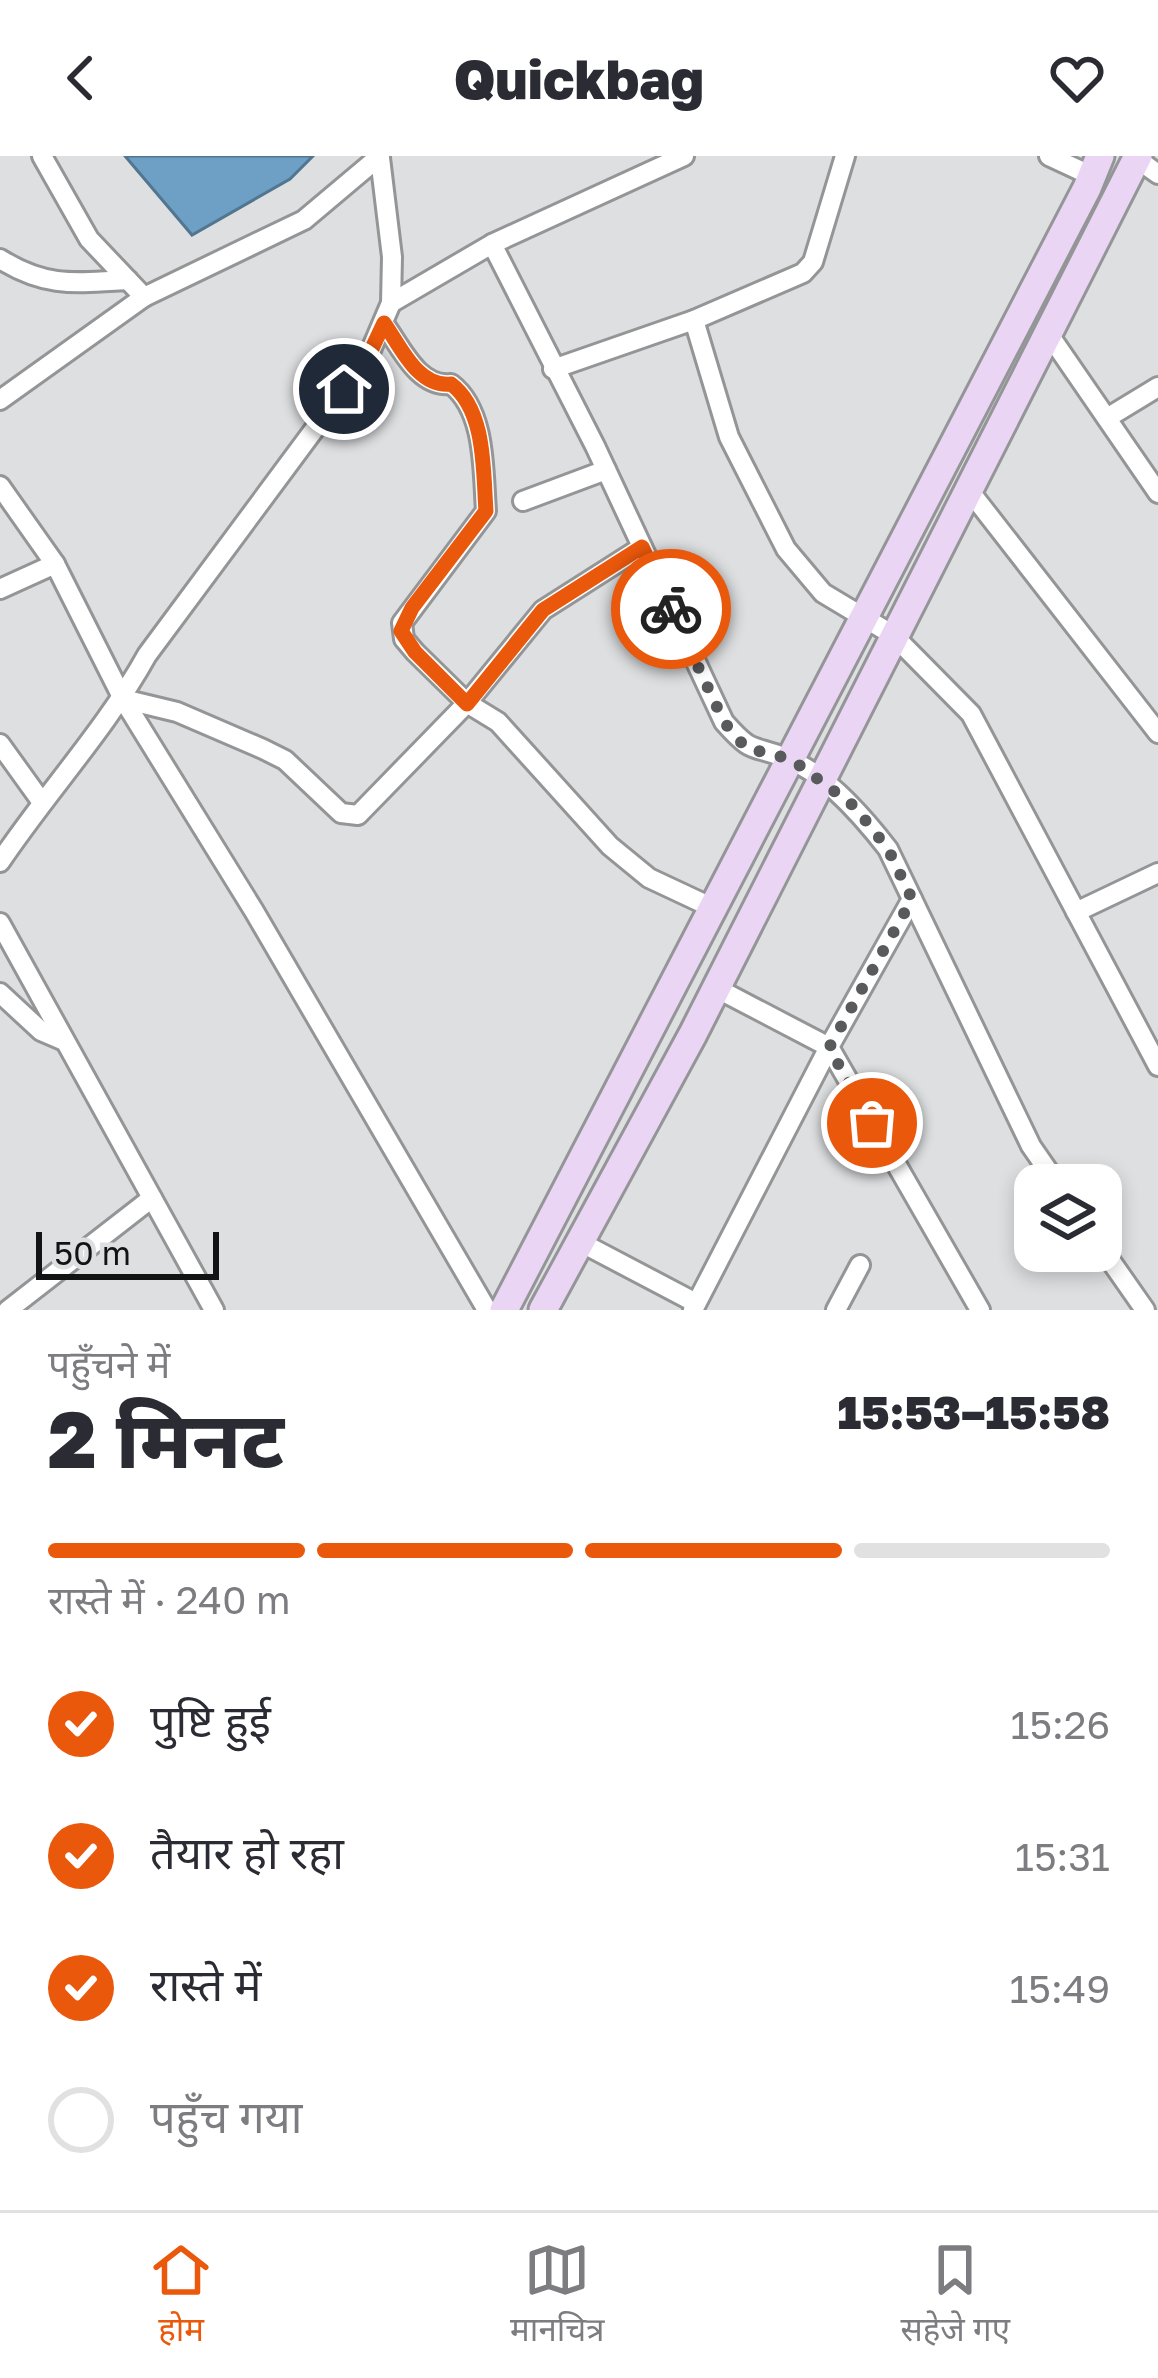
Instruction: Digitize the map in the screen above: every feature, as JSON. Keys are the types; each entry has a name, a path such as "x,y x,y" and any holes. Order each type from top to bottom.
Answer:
{"street":[{"path":"42,156 89,239 144,297"},
{"path":"391,303 492,244 684,156"},
{"path":"553,369 694,320 803,273 813,262 845,156"},
{"path":"503,1310 1096,166 1049,156"},
{"path":"0,400 144,297 304,220 380,157"},
{"path":"0,862 368,357 391,303 392,257 380,157"},
{"path":"543,1310 716,988 1048,333 1144,163"},
{"path":"492,244 606,470 724,722 746,748 791,759 854,806 877,834 1043,1164"},
{"path":"0,259 43,281 128,280"},
{"path":"694,320 729,437 786,549 823,593 893,634 971,714 1158,1066"},
{"path":"384,323 423,377 437,386 451,384 461,392 481,434 486,511 412,608 401,631 415,652 467,704 498,722 610,846 649,878 713,908"},
{"path":"1048,333 1158,493"},
{"path":"1107,418 1158,387"},
{"path":"523,501 606,470"},
{"path":"0,486 55,564 123,699 254,910 487,1310"},
{"path":"968,489 1158,733"},
{"path":"123,699 177,712 274,754 341,813 358,815 467,704 543,610 642,547"},
{"path":"0,589 55,564"},
{"path":"0,744 40,801"},
{"path":"1076,912 1158,873"},
{"path":"580,1242 694,1306 912,899"},
{"path":"0,923 214,1310"},
{"path":"716,988 829,1048 980,1310"},
{"path":"0,993 40,1031 62,1040"},
{"path":"8,1310 152,1198"},
{"path":"836,1310 860,1265"},
{"path":"1118,1272 1145,1310"}],"water":[{"path":"125,156 313,156 290,179 192,235"}],"way so far":[{"path":"671,609 724,722 746,748 791,759 854,806 888,849 912,899 829,1048 872,1123"}],"route":[{"path":"344,389 368,357 384,323 423,377 437,386 451,384 461,392 481,434 483,519 412,608 401,631 415,652 467,704 543,610 642,547 671,609"}]}
